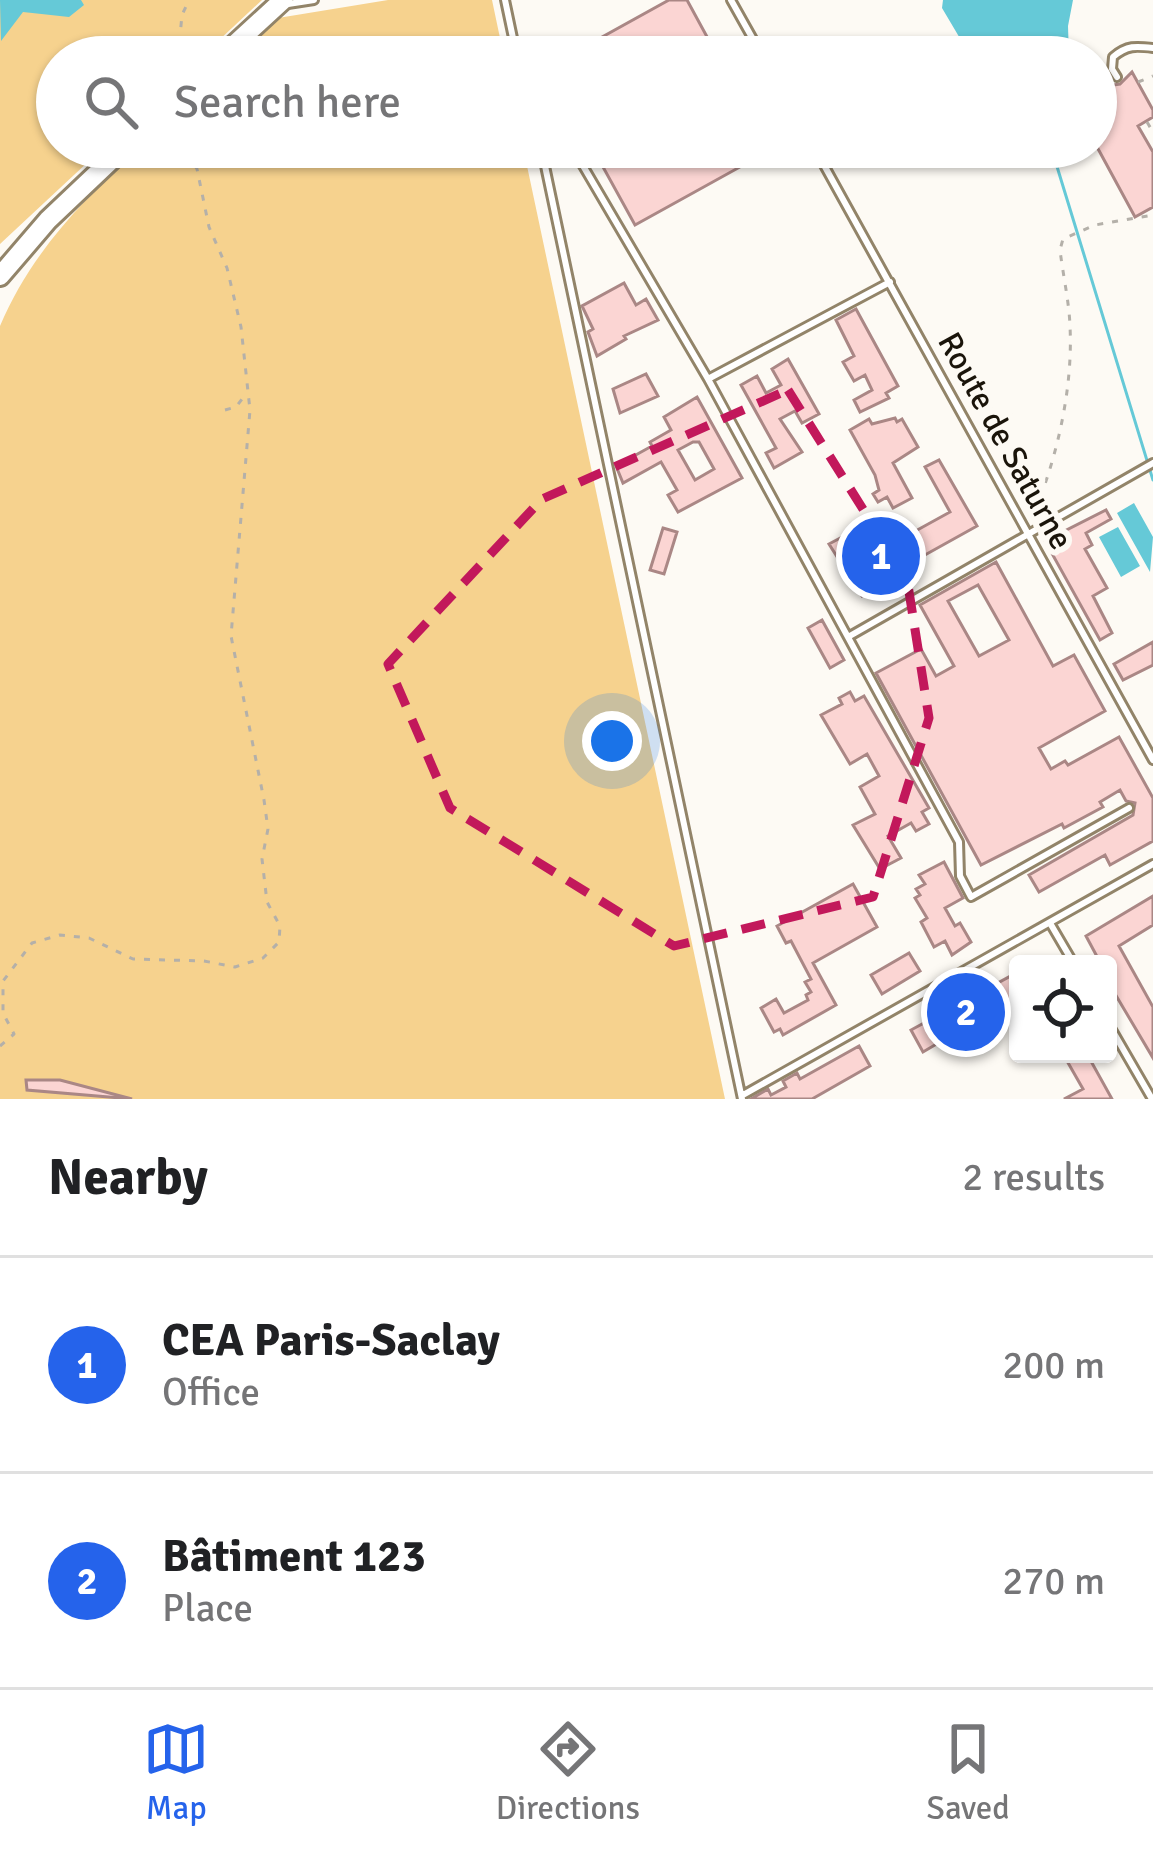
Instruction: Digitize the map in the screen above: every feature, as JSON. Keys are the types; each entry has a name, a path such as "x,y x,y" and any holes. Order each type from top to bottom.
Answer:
{"street":[{"path":"244,36 281,2"},
{"path":"0,276 48,220 113,168"}],"lane":[{"path":"281,2 314,0"},
{"path":"505,0 513,36"},
{"path":"731,0 752,36"},
{"path":"1117,53 1127,46 1153,48"},
{"path":"545,168 742,1097 1153,864"},
{"path":"584,168 708,379 959,842 960,876 971,897 1129,808"},
{"name":"Route de Saturne","path":"826,168 1153,760"},
{"path":"708,379 890,282"},
{"path":"848,638 1153,463"},
{"path":"1050,922 1069,955"},
{"path":"1117,1039 1152,1099"}],"path":[{"path":"180,36 189,0"},
{"path":"1138,82 1153,76"},
{"path":"1148,122 1153,132"},
{"path":"0,1046 14,1034 3,1012 3,981 32,943 59,935 89,938 133,959 235,967 263,958 278,942 280,926 266,902 264,800 231,636 250,410 241,327 227,268 209,227 196,168"},
{"path":"1035,511 1053,458 1070,360 1060,250 1063,239 1095,224 1153,215"},
{"path":"225,410 242,399"}],"highlighted area":[{"path":"788,390 907,579 929,718 873,897 674,946 450,808 388,664 542,499"}],"shaded area":[{"path":"0,0 262,0 223,36 36,36 36,168 81,168 0,244"},
{"path":"388,0 492,0 500,36 259,36 278,18"},
{"path":"118,168 527,168 725,1099 0,1099 0,326 43,252"}],"water":[{"path":"0,0 81,0 84,5 69,17 23,12 1,41"},
{"path":"943,0 1073,0 1068,36 959,36 942,8"},
{"path":"1134,503 1153,537 1150,572 1117,513"},
{"path":"1118,527 1140,566 1121,577 1099,537"}],"building":[{"path":"669,0 687,0 707,36 604,36"},
{"path":"1132,72 1153,110 1153,117 1138,126 1153,152 1153,207 1135,217 1108,168 1117,168 1120,84"},
{"path":"604,168 738,168 635,225"},
{"path":"624,283 636,305 646,299 658,320 597,356 588,332 593,329 582,306"},
{"path":"856,309 898,386 886,393 889,398 860,412 854,400 872,390 865,375 854,381 843,362 854,356 836,320"},
{"path":"788,359 819,414 802,423 795,411 780,419 802,452 774,468 766,453 776,448 741,385 757,376 766,393 781,385 772,369"},
{"path":"646,374 658,396 620,413 613,389"},
{"path":"697,397 742,478 678,512 668,495 677,490 661,462 623,483 616,466 671,430 664,417","holes":["699,442 714,469 695,480 678,450"]},
{"path":"895,418 897,422 902,419 918,447 893,463 912,498 893,508 887,497 878,502 873,494 879,490 875,475 850,430 869,419 872,424"},
{"path":"939,460 977,526 871,585 874,590 862,596 829,544 846,535 861,561 950,512 925,467"},
{"path":"1106,510 1111,519 1086,533 1092,545 1085,549 1107,588 1093,596 1112,633 1100,640 1045,541"},
{"path":"663,528 677,532 664,574 650,570"},
{"path":"996,562 1053,666 1074,655 1105,711 1039,748 1051,769 1065,761 1068,765 1119,737 1153,798 1153,841 1110,865 1105,855 1039,892 1029,875 1133,815 1135,803 1126,801 1120,790 1100,802 1103,807 981,865 876,673 921,649 936,676 954,666 920,605","holes":["978,585 1009,640 979,656 948,601"]},
{"path":"822,620 844,660 830,668 808,628"},
{"path":"1153,642 1153,665 1123,680 1114,664"},
{"path":"850,692 855,701 864,696 929,808 922,812 929,824 916,831 911,823 888,836 901,858 880,869 853,825 875,814 860,787 879,776 867,754 850,764 821,715 842,704 839,698"},
{"path":"944,862 963,898 945,908 971,942 952,955 945,941 934,947 921,922 927,918 915,898 920,895 916,889 925,884 919,875"},
{"path":"853,884 877,927 813,963 836,1005 783,1035 780,1029 774,1032 761,1008 776,999 784,1013 808,1000 806,995 811,992 805,982 811,979 791,941 786,943 777,926"},
{"path":"1153,896 1153,925 1119,946 1153,1007 1153,1058 1117,997 1117,955 1096,955 1086,936"},
{"path":"909,953 920,971 882,994 871,975"},
{"path":"1009,977 1009,1001 923,1052 911,1030"},
{"path":"859,1046 870,1066 812,1099 751,1099 768,1089 771,1095 797,1073 800,1079"},
{"path":"1068,1063 1092,1063 1112,1099 1064,1099 1083,1089"},
{"path":"26,1080 60,1080 132,1099 27,1090"}],"waterway":[{"path":"1057,168 1153,480"}],"place":[{"name":"CEA Paris-Saclay","path":"881,556"},
{"name":"Bâtiment 123","path":"966,1012"}]}
